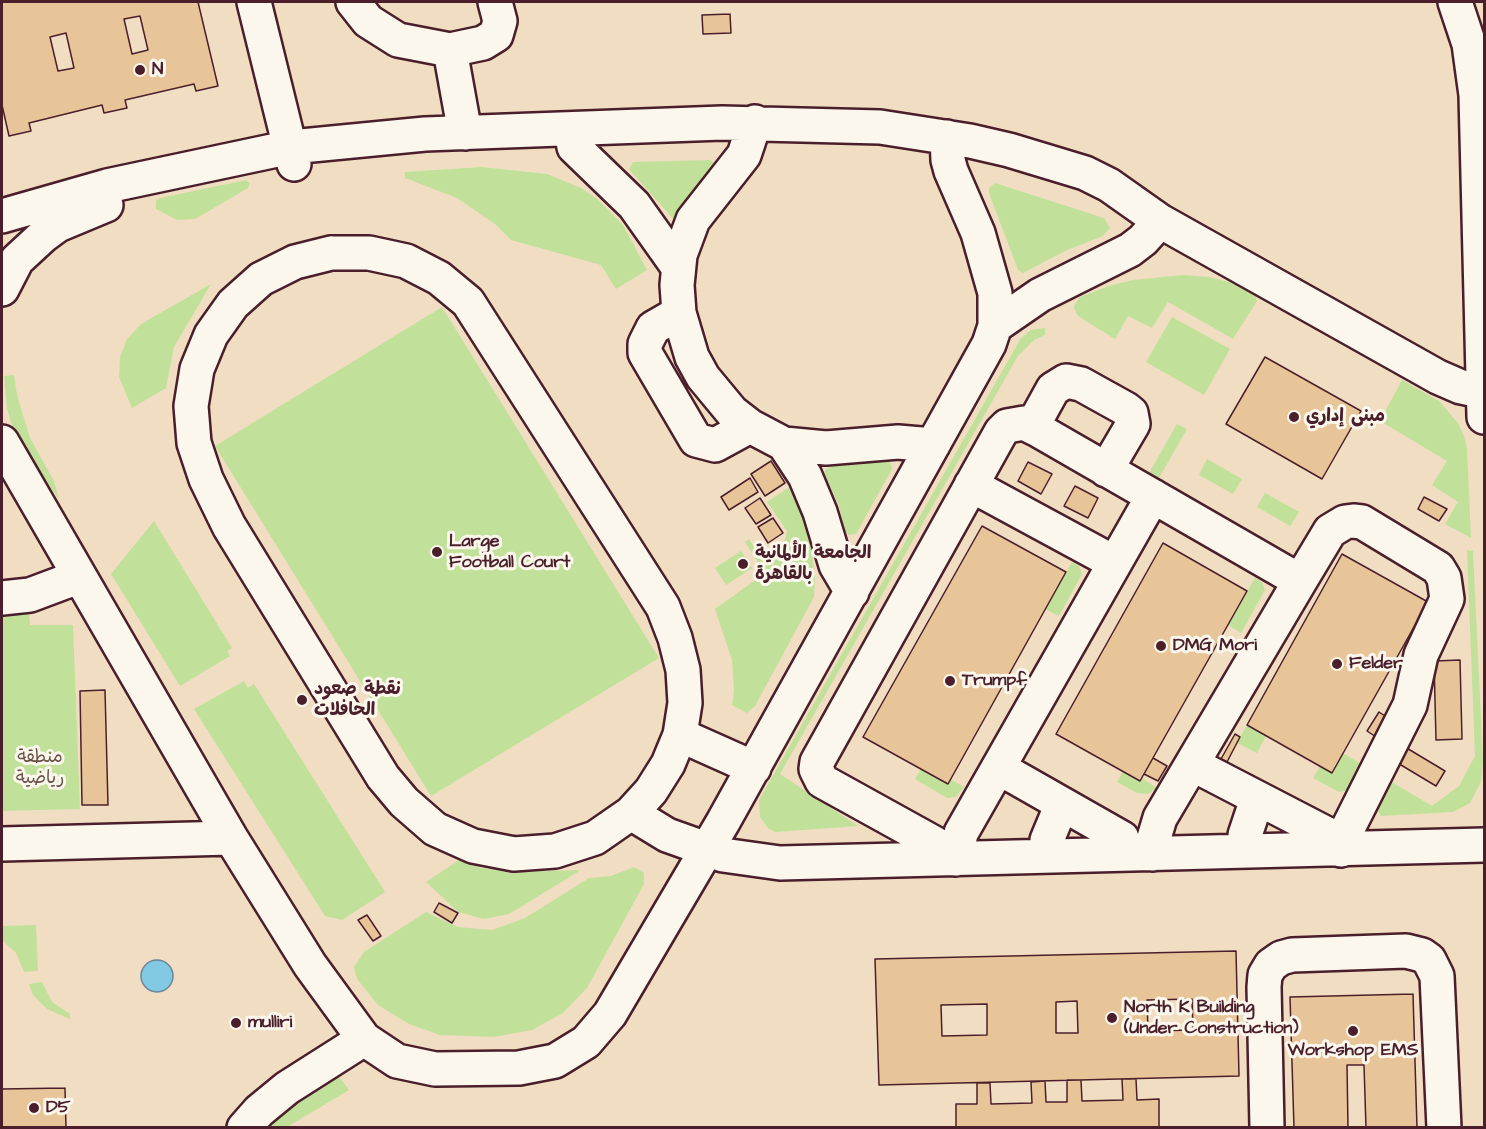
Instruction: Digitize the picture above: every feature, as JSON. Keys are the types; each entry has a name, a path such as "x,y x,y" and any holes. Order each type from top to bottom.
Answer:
{"lane":[{"path":"254,2 292,156"},
{"path":"353,2 368,21 398,40 450,50 483,43 496,34 500,21 495,2"},
{"path":"1455,2 1469,44 1476,95 1484,400"},
{"path":"450,50 465,133"},
{"path":"5,283 17,260 43,236 85,213 143,194 292,156 421,153 573,138 753,132 843,145 1009,150 1085,173 1109,185 1160,221 1438,377 1484,400"},
{"path":"753,132 735,168 693,220 686,236 678,267 679,313 692,357 703,377 716,396 750,426 784,444 826,448 898,442 933,445"},
{"path":"2,216 107,186 292,156 465,133 573,138 634,205 678,267"},
{"path":"2,442 231,838 310,966 364,1040 397,1061 435,1070 537,1066 572,1053 599,1029 610,1014 754,768 981,360 995,326 994,293 987,261 948,148"},
{"path":"995,326 1041,296 1130,250 1143,240 1160,221"},
{"path":"2,243 8,264 5,283"},
{"path":"331,253 359,253 406,261 439,278 468,302 663,607 675,638 683,670 685,703 680,735 668,764 657,782 631,813 595,837 555,851 514,854 473,846 435,829 404,802 383,777 229,526 206,479 194,444 191,406 197,369 211,334 233,304 261,279 295,262 331,253"},
{"path":"679,313 653,328 645,344 645,353 696,440 715,445 750,426"},
{"path":"1032,427 1053,389 1066,381 1081,384 1126,409 1133,418 1133,424 1106,470"},
{"path":"949,848 875,812 822,781 816,769 817,762 1001,432 1015,423 1032,427 1300,581"},
{"path":"784,444 805,476 820,512 836,565 852,592"},
{"path":"971,485 1115,563"},
{"path":"949,848 999,768 1153,496"},
{"path":"1143,844 1330,531 1345,522 1353,521 1362,522 1438,568 1447,588 1444,609 1421,655 1410,705 1338,839"},
{"path":"2,597 30,595 78,577"},
{"path":"680,735 754,768"},
{"path":"1192,764 1338,839"},
{"path":"999,768 1062,804 1143,844"},
{"path":"1245,836 1257,799"},
{"path":"1047,840 1062,804"},
{"path":"868,845 875,812"},
{"path":"631,813 668,835 707,850 740,859 780,863 1047,840 1143,844 1245,836 1485,845"},
{"path":"723,822 752,839 782,845 949,848 1338,839 1485,830"},
{"path":"2,844 231,838"},
{"path":"1267,1128 1264,987 1265,975 1271,965 1281,958 1292,955 1406,951 1422,955 1429,960 1437,976 1444,1128"},
{"path":"244,1128 259,1111 287,1088 364,1040"}],"shaded area":[{"name":"الجامعة الألمانية بالقاهرة","path":"2,2 1484,2 1484,1127 2,1127"}],"green space":[{"path":"710,160 715,163 714,169 695,191 675,221 629,169 633,162"},
{"path":"482,167 547,174 581,188 596,198 623,225 647,270 616,289 601,265 511,240 495,224 457,198 405,178 405,172"},
{"path":"246,180 250,183 248,188 195,219 177,220 156,209 156,201 160,198"},
{"path":"995,183 1104,218 1110,228 1103,236 1067,250 1023,273 1018,270 989,193 989,188"},
{"path":"1183,275 1209,277 1253,288 1257,301 1233,339 1168,302 1152,328 1128,316 1115,339 1078,316 1075,311 1074,306 1080,297 1109,286 1133,280"},
{"path":"211,284 174,347 166,388 132,408 119,377 120,357 127,339 141,324"},
{"name":"Large Football Court","path":"442,307 659,658 431,796 215,446"},
{"path":"1172,317 1230,349 1204,395 1146,362"},
{"path":"1045,328 1045,335 1034,340 1018,356 780,774 858,826 775,832 768,828 760,817 759,800 1021,338 1031,330"},
{"path":"14,375 17,395 30,438 54,481 59,499 29,458 12,426 7,408 4,376"},
{"path":"1402,380 1439,401 1458,423 1464,436 1467,449 1471,538 1445,524 1458,502 1432,485 1447,461 1380,421"},
{"path":"1177,424 1187,429 1159,478 1149,473"},
{"path":"1207,459 1242,479 1233,494 1199,475"},
{"path":"890,462 892,469 856,534 849,535 846,532 838,503 824,474 825,470 834,465"},
{"path":"791,486 806,511 815,577 814,597 755,706 747,713 732,705 734,691 732,660 715,609 765,573 745,542 749,539 760,556 785,540 787,531 767,502"},
{"path":"1265,493 1299,512 1290,526 1257,507"},
{"path":"154,521 232,648 227,651 230,656 180,686 111,574"},
{"path":"1467,550 1473,551 1483,761 1481,782 1470,803 1453,812 1381,816 1376,808 1390,781 1432,806 1459,786 1475,756"},
{"path":"741,551 752,568 726,585 715,568"},
{"path":"1072,562 1079,566 1082,574 1059,616 1045,609"},
{"path":"1255,578 1262,582 1265,590 1241,633 1228,625"},
{"name":"منطقة رياضية","path":"27,588 30,625 73,625 80,809 2,811 2,592"},
{"path":"244,681 248,688 254,684 385,892 342,920 325,916 194,709"},
{"path":"1247,725 1266,736 1257,753 1237,743"},
{"path":"1343,753 1366,767 1350,790 1339,792 1313,778 1320,766 1332,772"},
{"path":"921,769 950,779 964,787 956,797 947,798 915,779"},
{"path":"1123,771 1140,781 1142,778 1157,788 1148,794 1137,793 1117,782"},
{"path":"459,860 481,868 514,872 581,870 509,914 484,919 458,912 426,882"},
{"path":"634,867 644,873 644,884 587,988 563,1013 532,1030 494,1037 440,1035 409,1024 378,1005 357,979 354,967 364,952 426,912 458,927 492,930 525,918 589,878 611,876"},
{"path":"36,925 38,971 24,972 16,953 2,940 2,926"},
{"path":"42,982 52,1002 70,1014 70,1019 47,1009 33,995 29,984"},
{"path":"337,1074 349,1090 287,1127 263,1128"}],"water":[{"path":"157,960 168,965 173,976 168,987 157,992 146,987 141,976 146,965"}],"building":[{"name":"N","path":"2,2 198,2 218,86 196,91 194,84 125,100 127,108 104,113 102,105 29,123 31,131 9,136 2,105","holes":["140,16 148,50 132,54 124,19","66,33 74,68 58,71 50,37"]},
{"path":"730,14 731,33 703,34 702,15"},
{"name":"مبنى إداري","path":"1265,357 1361,411 1322,479 1226,424"},
{"path":"771,461 785,483 765,496 751,474"},
{"path":"1028,462 1052,474 1041,494 1018,481"},
{"path":"750,478 758,492 729,510 721,497"},
{"path":"1075,486 1098,498 1088,518 1064,506"},
{"path":"1424,497 1447,509 1439,521 1418,509"},
{"path":"760,498 771,515 756,524 745,508"},
{"path":"773,518 783,533 768,543 758,527"},
{"name":"Trumpf","path":"982,526 1066,572 948,784 863,737"},
{"name":"DMG Mori","path":"1163,543 1247,591 1140,781 1056,734"},
{"name":"Felder","path":"1342,554 1428,602 1332,773 1247,725"},
{"path":"1460,660 1462,739 1436,740 1434,661"},
{"path":"105,690 108,805 82,805 80,691"},
{"path":"1379,712 1388,718 1376,737 1367,731"},
{"path":"1235,734 1240,737 1227,762 1221,759"},
{"path":"1405,747 1445,771 1436,786 1396,762"},
{"path":"1153,758 1167,766 1158,781 1144,774"},
{"path":"439,903 458,913 452,923 434,912"},
{"path":"367,915 381,936 373,941 358,920"},
{"name":"North K Building (Under Construction)","path":"1236,951 1239,1076 879,1085 875,959","holes":["1192,999 1193,1030 1148,1031 1147,1000","1077,1001 1078,1033 1056,1033 1056,1002","987,1004 987,1035 942,1036 941,1005"]},
{"name":"Workshop EMS","path":"1413,994 1417,1128 1366,1128 1364,1065 1347,1065 1348,1128 1294,1128 1290,997"},
{"path":"1122,1079 1136,1079 1137,1100 1159,1099 1159,1128 956,1128 956,1104 977,1104 977,1083 990,1083 991,1104 1032,1103 1031,1082 1045,1081 1046,1102 1067,1102 1067,1080 1081,1080 1082,1101 1123,1100"},
{"name":"D5","path":"65,1088 66,1128 2,1128 2,1089"}],"place":[{"name":"N","path":"140,70"},
{"name":"مبنى إداري","path":"1294,417"},
{"name":"Large Football Court","path":"437,552"},
{"name":"الجامعة الألمانية بالقاهرة","path":"743,564"},
{"name":"DMG Mori","path":"1161,646"},
{"name":"Felder","path":"1337,664"},
{"name":"Trumpf","path":"950,681"},
{"name":"نقطة صعود الحافلات","path":"302,700"},
{"name":"North K Building (Under Construction)","path":"1112,1018"},
{"name":"mulliri","path":"236,1023"},
{"name":"Workshop EMS","path":"1353,1031"},
{"name":"D5","path":"34,1108"}]}
